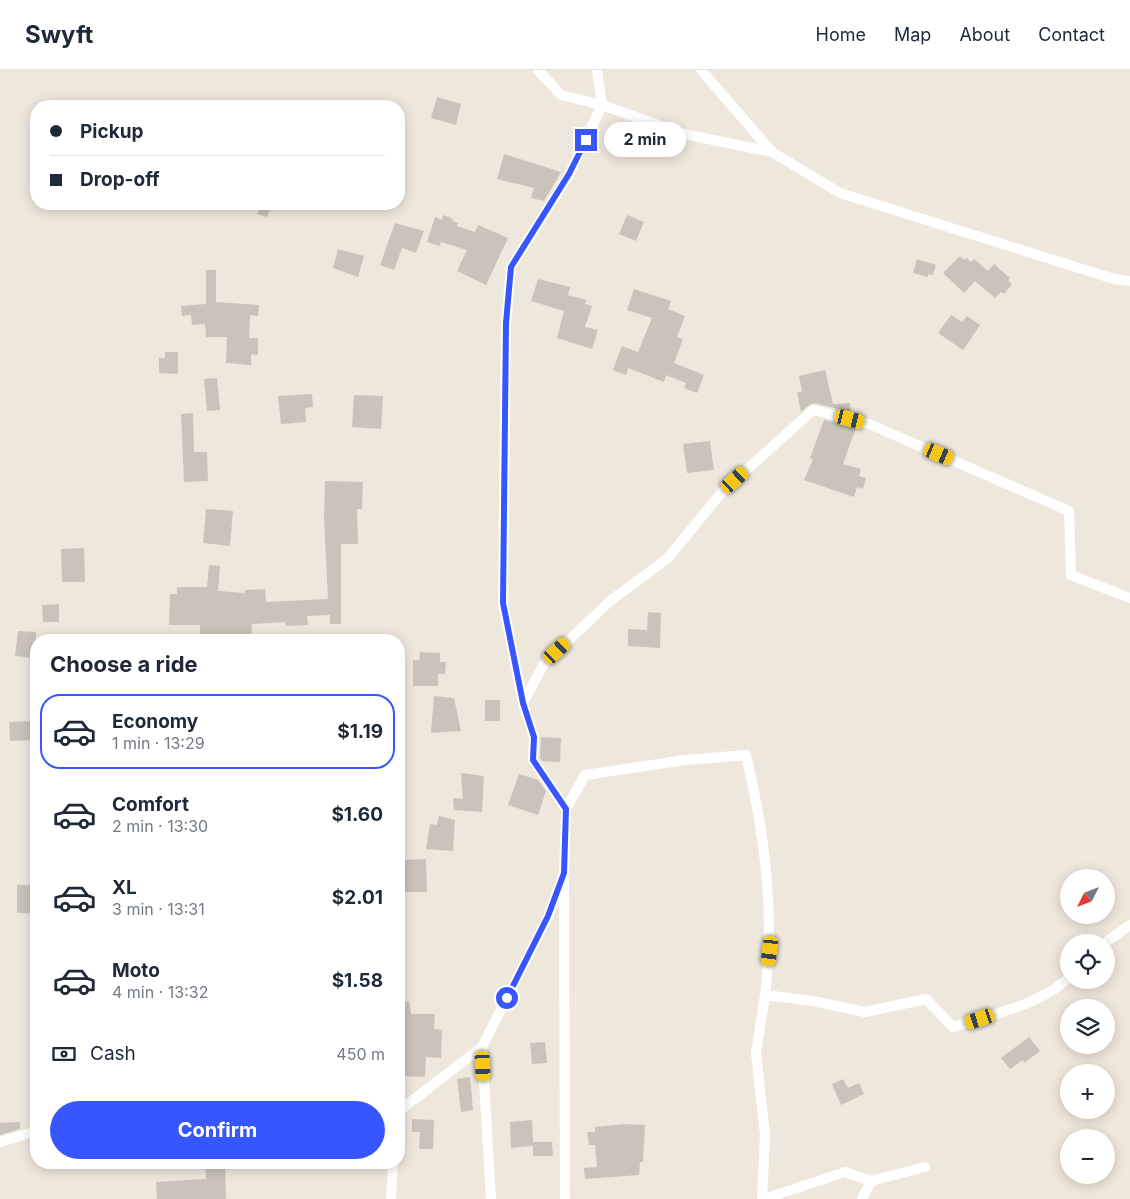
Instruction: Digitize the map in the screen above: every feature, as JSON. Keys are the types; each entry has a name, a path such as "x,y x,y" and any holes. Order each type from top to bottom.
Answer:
{"street":[{"path":"538,70 561,95 602,105 684,134 772,152"},
{"path":"566,809 533,760 534,737 523,703 503,603 506,323 511,267 569,174 602,105 597,70"},
{"path":"701,70 772,152 840,193 1114,279 1130,281"},
{"path":"523,703 544,664 610,601 668,558 722,492 813,410 869,424 1069,511 1071,575 1130,598"},
{"path":"565,1199 564,873 566,809 585,775 684,760 746,755 755,791 768,881 770,951 756,1053 765,1135 763,1199 846,1172 871,1181 925,1167"},
{"path":"405,1106 482,1047 548,916 564,873"},
{"path":"1115,936 1130,926"},
{"path":"765,995 813,1001 865,1012 926,999 953,1028 1027,1002 1060,986"},
{"path":"482,1047 491,1199"},
{"path":"0,1142 30,1133"},
{"path":"391,1199 393,1169"},
{"path":"862,1199 871,1181"}],"building":[{"path":"437,97 461,104 456,125 431,118"},
{"path":"504,154 561,172 544,201 531,198 534,188 497,179"},
{"path":"259,210 270,210 267,217 257,214"},
{"path":"443,215 453,219 452,221 458,223 457,226 475,232 478,225 508,238 486,285 457,271 467,250 441,242 440,246 427,242 435,217 442,220"},
{"path":"627,215 644,222 636,241 619,234"},
{"path":"395,223 424,231 416,253 402,248 394,270 380,265"},
{"path":"338,249 364,256 358,277 333,268"},
{"path":"960,256 964,260 967,258 971,262 974,259 988,271 994,264 1010,278 1008,280 1012,284 1004,294 1001,292 995,298 975,281 964,293 943,273"},
{"path":"917,259 936,265 933,275 928,274 928,277 913,273"},
{"path":"206,270 216,270 216,302 259,305 258,316 250,315 249,338 258,338 258,355 251,354 251,365 226,363 227,337 206,337 205,324 192,325 191,315 182,316 181,306 206,304"},
{"path":"538,279 570,287 568,295 586,300 585,304 592,306 585,327 598,330 592,349 557,338 564,311 531,301"},
{"path":"634,289 671,301 668,309 685,316 677,337 683,339 674,363 704,375 697,393 684,388 686,383 666,375 664,382 628,368 626,375 613,370 622,346 638,352 652,318 627,310"},
{"path":"951,315 962,322 967,316 980,325 963,350 938,333"},
{"path":"165,352 178,352 178,374 159,373 159,358 165,358"},
{"path":"825,370 833,404 850,403 851,412 814,403 801,412 797,393 802,391 799,376"},
{"path":"217,378 220,410 207,411 204,379"},
{"path":"312,394 313,407 305,408 306,422 281,424 278,396"},
{"path":"354,395 383,396 381,429 352,427"},
{"path":"193,413 194,452 207,452 208,481 184,482 181,414"},
{"path":"824,420 856,428 843,464 861,469 859,476 866,478 863,489 857,487 854,497 804,480 813,459 810,458"},
{"path":"710,441 714,470 687,473 683,444"},
{"path":"325,481 363,482 362,509 357,509 358,544 341,544 341,624 330,624 330,615 307,616 308,625 286,626 285,622 252,624 251,634 200,634 200,625 169,625 170,594 177,594 177,587 207,587 209,565 220,566 218,591 245,593 245,590 265,589 266,602 328,599 324,517"},
{"path":"206,509 233,511 230,546 203,543"},
{"path":"84,548 85,582 62,582 61,549"},
{"path":"59,604 59,622 43,622 42,605"},
{"path":"648,612 661,613 660,648 628,646 628,629 647,630"},
{"path":"18,631 36,632 36,634 30,634 30,657 15,656"},
{"path":"420,652 440,653 440,662 446,662 445,674 438,674 438,686 413,686 413,660 419,660"},
{"path":"434,696 454,698 461,731 431,733"},
{"path":"485,700 500,700 500,721 485,721"},
{"path":"30,721 30,740 10,741 9,722"},
{"path":"541,737 561,738 560,762 542,761 540,758"},
{"path":"461,773 484,776 482,812 454,810 453,798 463,799"},
{"path":"519,774 538,780 546,791 538,815 508,805"},
{"path":"439,816 455,820 453,851 426,849 430,824 437,825"},
{"path":"426,859 427,892 405,892 405,860"},
{"path":"17,885 30,885 30,913 17,913"},
{"path":"409,1001 411,1014 435,1014 434,1029 442,1030 441,1058 426,1057 425,1077 405,1076 405,1002"},
{"path":"1029,1037 1040,1051 1024,1063 1023,1060 1010,1069 1001,1058"},
{"path":"545,1042 547,1063 532,1064 530,1043"},
{"path":"470,1077 473,1110 461,1112 457,1079"},
{"path":"843,1079 848,1088 859,1083 864,1094 841,1105 832,1084"},
{"path":"412,1119 434,1120 433,1149 419,1149 420,1132 412,1132"},
{"path":"532,1120 533,1142 552,1142 553,1156 533,1156 533,1146 511,1148 510,1122"},
{"path":"20,1122 20,1129 0,1135 0,1123"},
{"path":"624,1124 645,1125 643,1162 640,1162 639,1175 585,1179 584,1168 597,1167 595,1145 589,1145 587,1132 595,1132 595,1127"},
{"path":"205,1169 225,1169 226,1199 157,1199 156,1182 206,1179"}],"route":[{"path":"507,998 548,916 564,873 566,809 533,760 532,747 534,737 523,703 503,603 506,323 511,267 569,174 586,140"}]}
